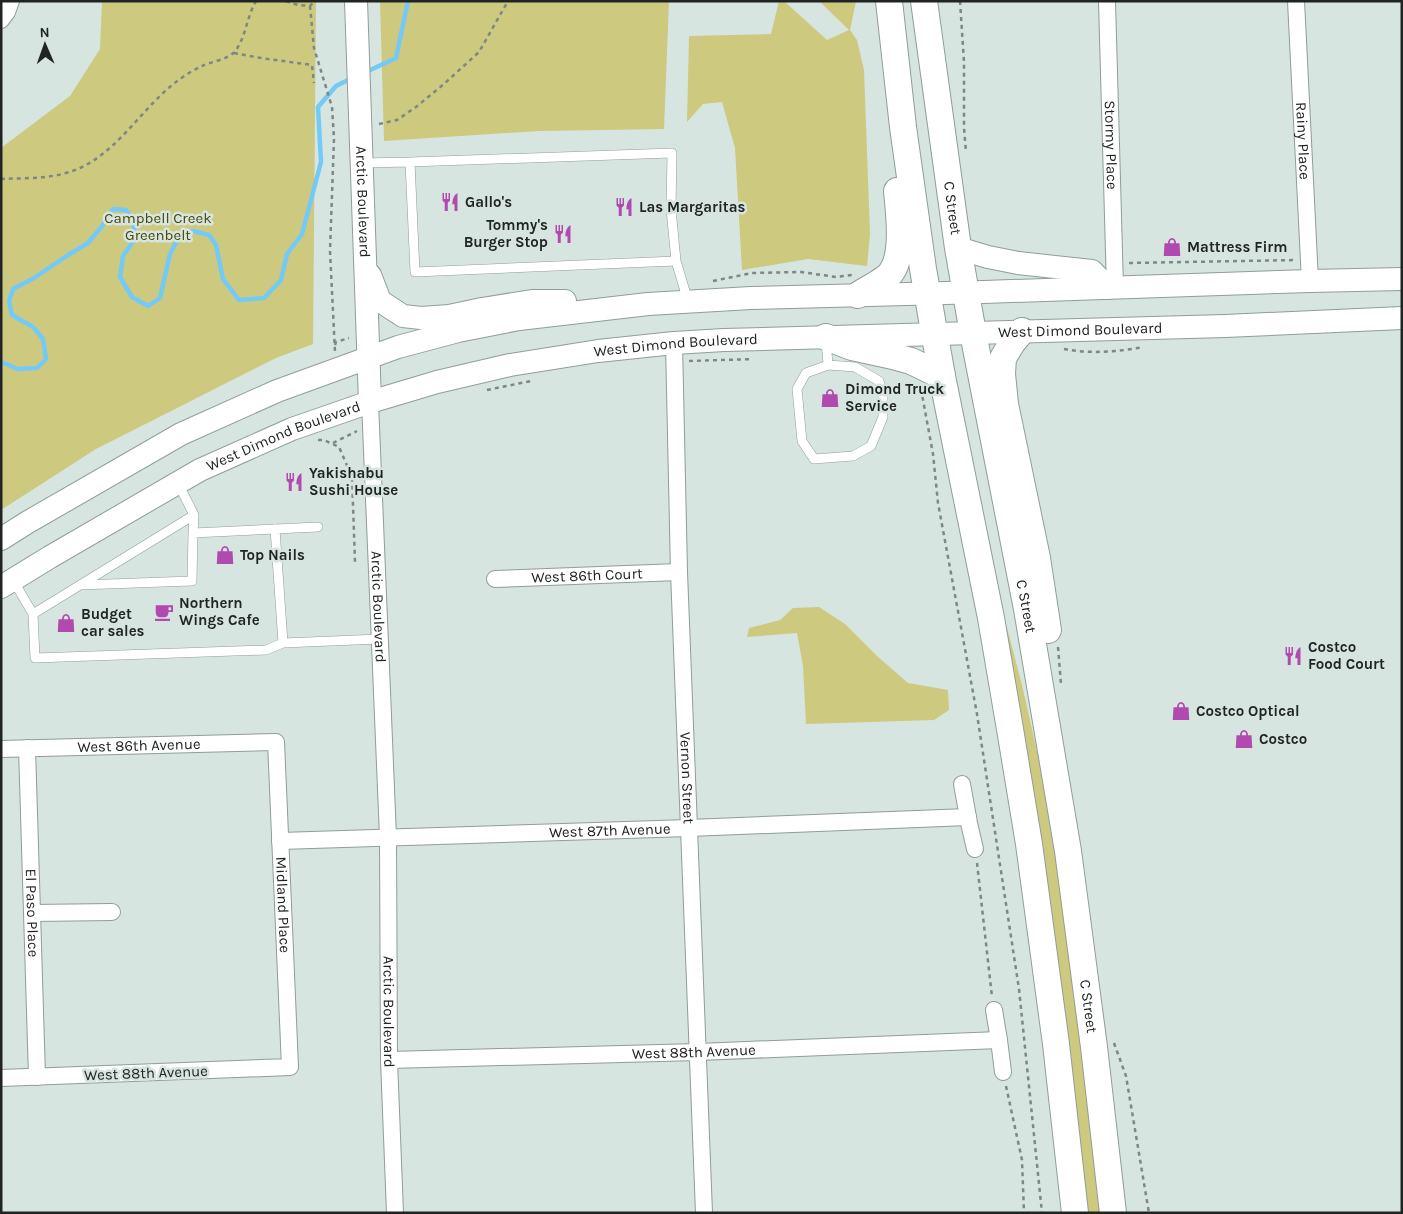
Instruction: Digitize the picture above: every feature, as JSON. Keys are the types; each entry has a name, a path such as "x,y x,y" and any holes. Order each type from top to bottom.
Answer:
{"main road":[{"name":"Arctic Boulevard","path":"356,1 357,39 369,123 362,163 370,402"},
{"path":"1,539 181,434 276,390 398,347 458,331 519,319 648,304 686,293 751,298 859,285 890,275 899,255 899,216 892,135 879,27 882,1"},
{"path":"889,1 903,127 935,334 931,378 991,618 1045,958 1066,1123 1075,1213"},
{"name":"C Street","path":"924,1 958,248 1027,609 1068,851 1085,972 1112,1213"},
{"path":"958,248 988,257 1092,271 1112,288"},
{"path":"366,266 380,301 403,316 421,318 449,316 532,301 648,304"},
{"path":"859,285 928,293 1112,288 1310,270 1402,279"},
{"name":"West Dimond Boulevard","path":"7,583 200,470 292,429 370,402 437,382 510,365 598,351 674,352 724,340 1225,326 1402,318"},
{"path":"1022,331 1003,358 1002,374 1005,404 1037,558 1054,674 1057,785"},
{"path":"826,337 852,347 911,361 931,378"}],"street":[{"path":"1,20 7,12 11,1"},
{"name":"Stormy Place","path":"1106,1 1112,288"},
{"name":"Rainy Place","path":"1296,1 1310,270"},
{"name":"Vernon Street","path":"674,352 679,572 704,1213"},
{"name":"Arctic Boulevard","path":"370,402 388,837 389,1060 395,1213"},
{"name":"West 86th Court","path":"495,579 679,572"},
{"name":"West 86th Avenue","path":"1,749 276,742"},
{"name":"Midland Place","path":"276,742 290,1067"},
{"name":"El Paso Place","path":"27,748 37,1077"},
{"path":"962,784 975,850"},
{"name":"West 87th Avenue","path":"280,841 968,817"},
{"path":"32,913 112,912"},
{"path":"994,1010 1003,1072"},
{"name":"West 88th Avenue","path":"389,1060 698,1052 999,1040"},
{"name":"West 88th Avenue","path":"1,1078 290,1067"}],"lane":[{"path":"362,163 672,153 671,209 676,260 686,293"},
{"path":"410,162 415,272 676,260"},
{"path":"671,209 714,207"},
{"path":"826,337 828,365"},
{"path":"828,365 855,367 879,381 883,393 883,417 871,446 854,456 814,459 802,441 797,389 806,373 828,365"},
{"path":"80,585 192,581 194,515 178,483"},
{"path":"33,614 194,515"},
{"path":"193,533 318,527"},
{"path":"275,529 283,643"},
{"path":"7,583 33,614 35,658 266,650 283,643 380,639"}],"path":[{"path":"234,53 242,39 248,18 256,1"},
{"path":"286,1 310,6 315,1"},
{"path":"369,123 397,120 444,84 479,52 508,1"},
{"path":"960,1 964,62 966,157"},
{"path":"310,6 314,48 332,107 334,139 330,250 335,346"},
{"path":"1,179 56,175 84,166 114,143 175,82 197,68 234,53 312,64 314,83"},
{"path":"1133,263 1276,261 1310,270"},
{"path":"686,293 716,281 752,273 801,272 836,277 859,285"},
{"path":"674,352 696,362 753,358"},
{"path":"931,378 933,454 938,503 977,714 1019,988 1042,1213"},
{"path":"478,392 534,380"},
{"path":"332,444 339,447 352,476 355,562"},
{"path":"975,850 994,1010"},
{"path":"1003,1072 1022,1160 1024,1213"}],"green space":[{"name":"Campbell Creek Greenbelt","path":"102,1 316,1 313,344 276,358 96,449 1,510 1,148 70,96 100,49"},
{"path":"380,1 669,1 664,129 539,131 384,141"},
{"path":"779,1 784,1 827,40 849,30 819,1 856,1 850,30 857,40 864,70 870,234 867,266 808,259 742,270 735,148 722,102 703,104 687,122 689,36 771,34"},
{"path":"819,607 845,624 908,683 948,690 949,710 934,720 806,724 803,666 797,633 747,637 749,628 780,620 793,608"},
{"path":"1003,613 1022,685 1051,813 1052,833 1090,1116 1100,1213 1088,1213 1063,1000"}],"waterway":[{"path":"366,72 396,58 408,1"},
{"path":"1,362 18,369 37,368 46,359 43,339 33,327 12,315 9,301 13,289 34,278 88,243 113,209 126,210 134,223 134,240 123,256 120,277 132,297 148,306 160,298 170,254 178,239 193,231 209,235 216,245 223,279 239,300 264,298 281,280 287,254 302,234 321,162 318,107 336,86 352,78"}],"place":[{"name":"Gallo's","path":"450,202"},
{"name":"Las Margaritas","path":"624,207"},
{"name":"Tommy's Burger Stop","path":"563,234"},
{"name":"Mattress Firm","path":"1172,247"},
{"name":"Dimond Truck Service","path":"830,398"},
{"name":"Yakishabu Sushi House","path":"294,482"},
{"name":"Top Nails","path":"225,555"},
{"name":"Northern Wings Cafe","path":"164,612"},
{"name":"Budget car sales","path":"66,623"},
{"name":"Costco Food Court","path":"1293,656"},
{"name":"Costco Optical","path":"1181,711"},
{"name":"Costco","path":"1244,739"}]}
